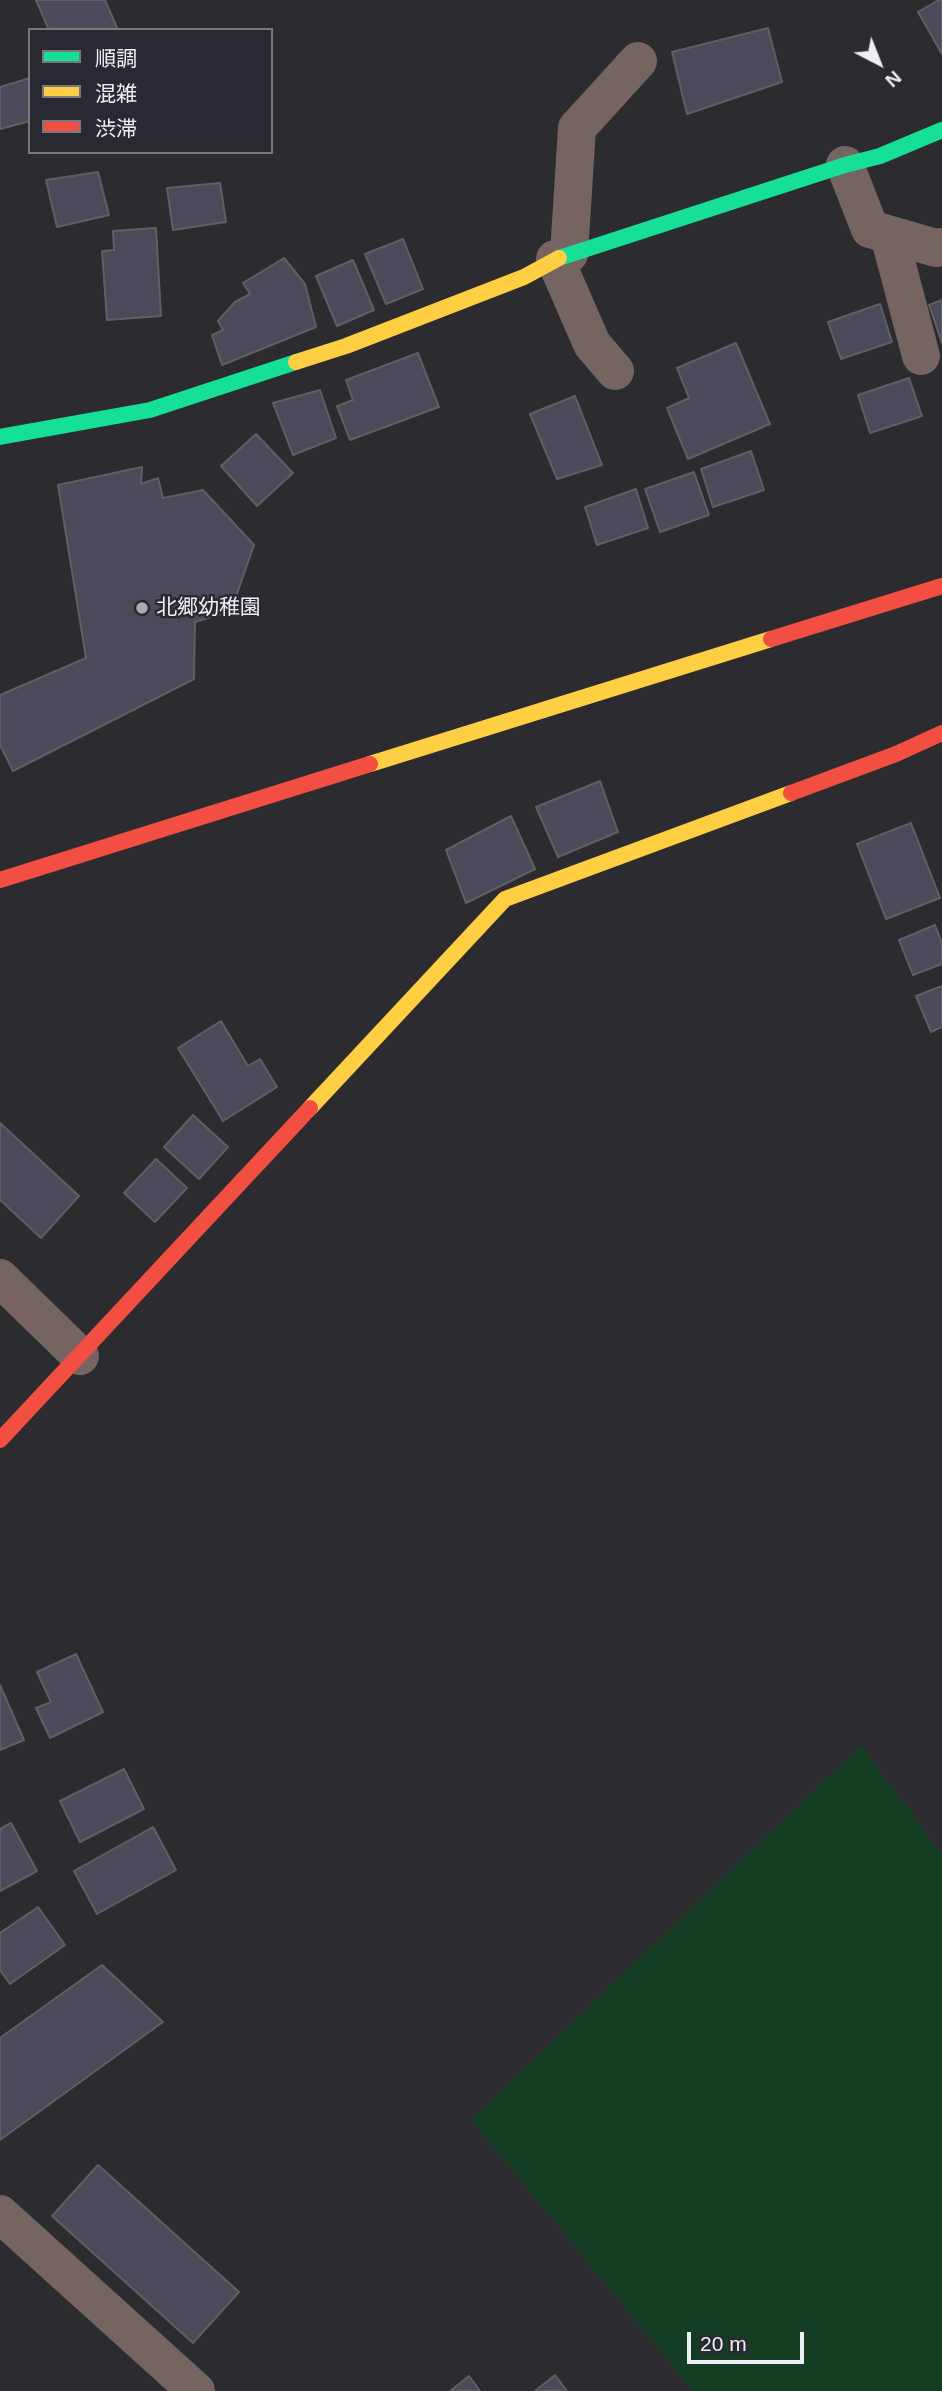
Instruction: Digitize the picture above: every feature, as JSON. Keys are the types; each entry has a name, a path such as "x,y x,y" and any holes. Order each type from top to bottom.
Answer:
{"street":[{"path":"615,372 592,344 562,256 577,128 638,61"},
{"path":"0,437 163,406 346,346 524,277 562,256 880,156 942,130"},
{"path":"845,165 870,229 936,248 942,247"},
{"path":"889,235 920,356"},
{"path":"0,880 942,586"},
{"path":"0,1440 505,899 896,754 942,733"},
{"path":"0,1278 80,1356"},
{"path":"0,2214 196,2391"}],"green space":[{"path":"861,1745 942,1854 942,2391 693,2391 471,2120"}],"building":[{"path":"36,0 105,0 117,28 48,28"},
{"path":"942,0 942,54 918,12"},
{"path":"768,28 782,82 687,114 672,52"},
{"path":"28,79 28,122 0,129 0,87"},
{"path":"98,172 109,215 57,227 46,180"},
{"path":"220,183 226,222 173,230 167,188"},
{"path":"156,228 161,316 107,320 102,251 114,250 113,231"},
{"path":"403,239 423,289 386,304 365,254"},
{"path":"284,258 305,284 316,327 222,365 212,335 223,330 218,321 235,302 250,294 243,283"},
{"path":"353,260 374,310 337,326 316,276"},
{"path":"942,300 942,343 929,305"},
{"path":"880,304 892,342 841,359 828,322"},
{"path":"736,343 770,424 688,459 667,408 689,398 677,368"},
{"path":"418,353 439,407 350,440 337,406 353,400 346,380"},
{"path":"909,378 922,416 870,433 858,395"},
{"path":"320,390 336,438 293,455 273,403"},
{"path":"575,396 602,465 557,479 530,414"},
{"path":"256,434 293,473 257,506 221,466"},
{"path":"751,451 764,490 713,507 701,469"},
{"path":"142,467 141,484 158,478 163,498 203,490 254,545 231,611 195,622 194,679 13,771 0,745 0,695 86,658 58,485"},
{"path":"694,472 709,515 660,532 645,489"},
{"path":"636,489 648,528 597,545 585,507"},
{"path":"600,781 618,832 558,857 536,807"},
{"path":"511,816 535,869 466,903 446,850"},
{"path":"911,823 940,898 886,919 857,844"},
{"path":"935,925 942,944 942,964 913,975 899,940"},
{"path":"942,986 942,1027 931,1032 916,996"},
{"path":"221,1021 248,1066 260,1059 277,1087 223,1121 178,1048"},
{"path":"193,1115 228,1147 199,1179 164,1147"},
{"path":"0,1123 79,1196 41,1238 0,1200"},
{"path":"156,1159 187,1188 155,1222 124,1193"},
{"path":"76,1654 103,1712 50,1738 36,1708 51,1702 37,1672"},
{"path":"0,1685 24,1740 0,1750"},
{"path":"124,1769 144,1809 80,1842 60,1801"},
{"path":"11,1823 37,1871 0,1891 0,1829"},
{"path":"153,1827 176,1870 97,1914 74,1871"},
{"path":"38,1907 65,1945 10,1984 0,1970 0,1933"},
{"path":"102,1965 163,2022 0,2140 0,2038"},
{"path":"98,2165 239,2292 193,2343 52,2216"},
{"path":"555,2375 567,2391 535,2391"},
{"path":"469,2376 480,2391 450,2391"}],"traffic: fast":[{"path":"559,258 880,156 942,130"},
{"path":"0,437 150,410 296,362"}],"traffic: slow":[{"path":"296,362 346,346 524,277 559,258"},
{"path":"370,764 771,639"},
{"path":"310,1108 505,899 791,793"}],"traffic: jam":[{"path":"771,639 942,586"},
{"path":"791,793 896,754 942,733"},
{"path":"0,880 370,764"},
{"path":"0,1440 310,1108"}],"place":[{"name":"北郷幼稚園","path":"142,608"}]}
